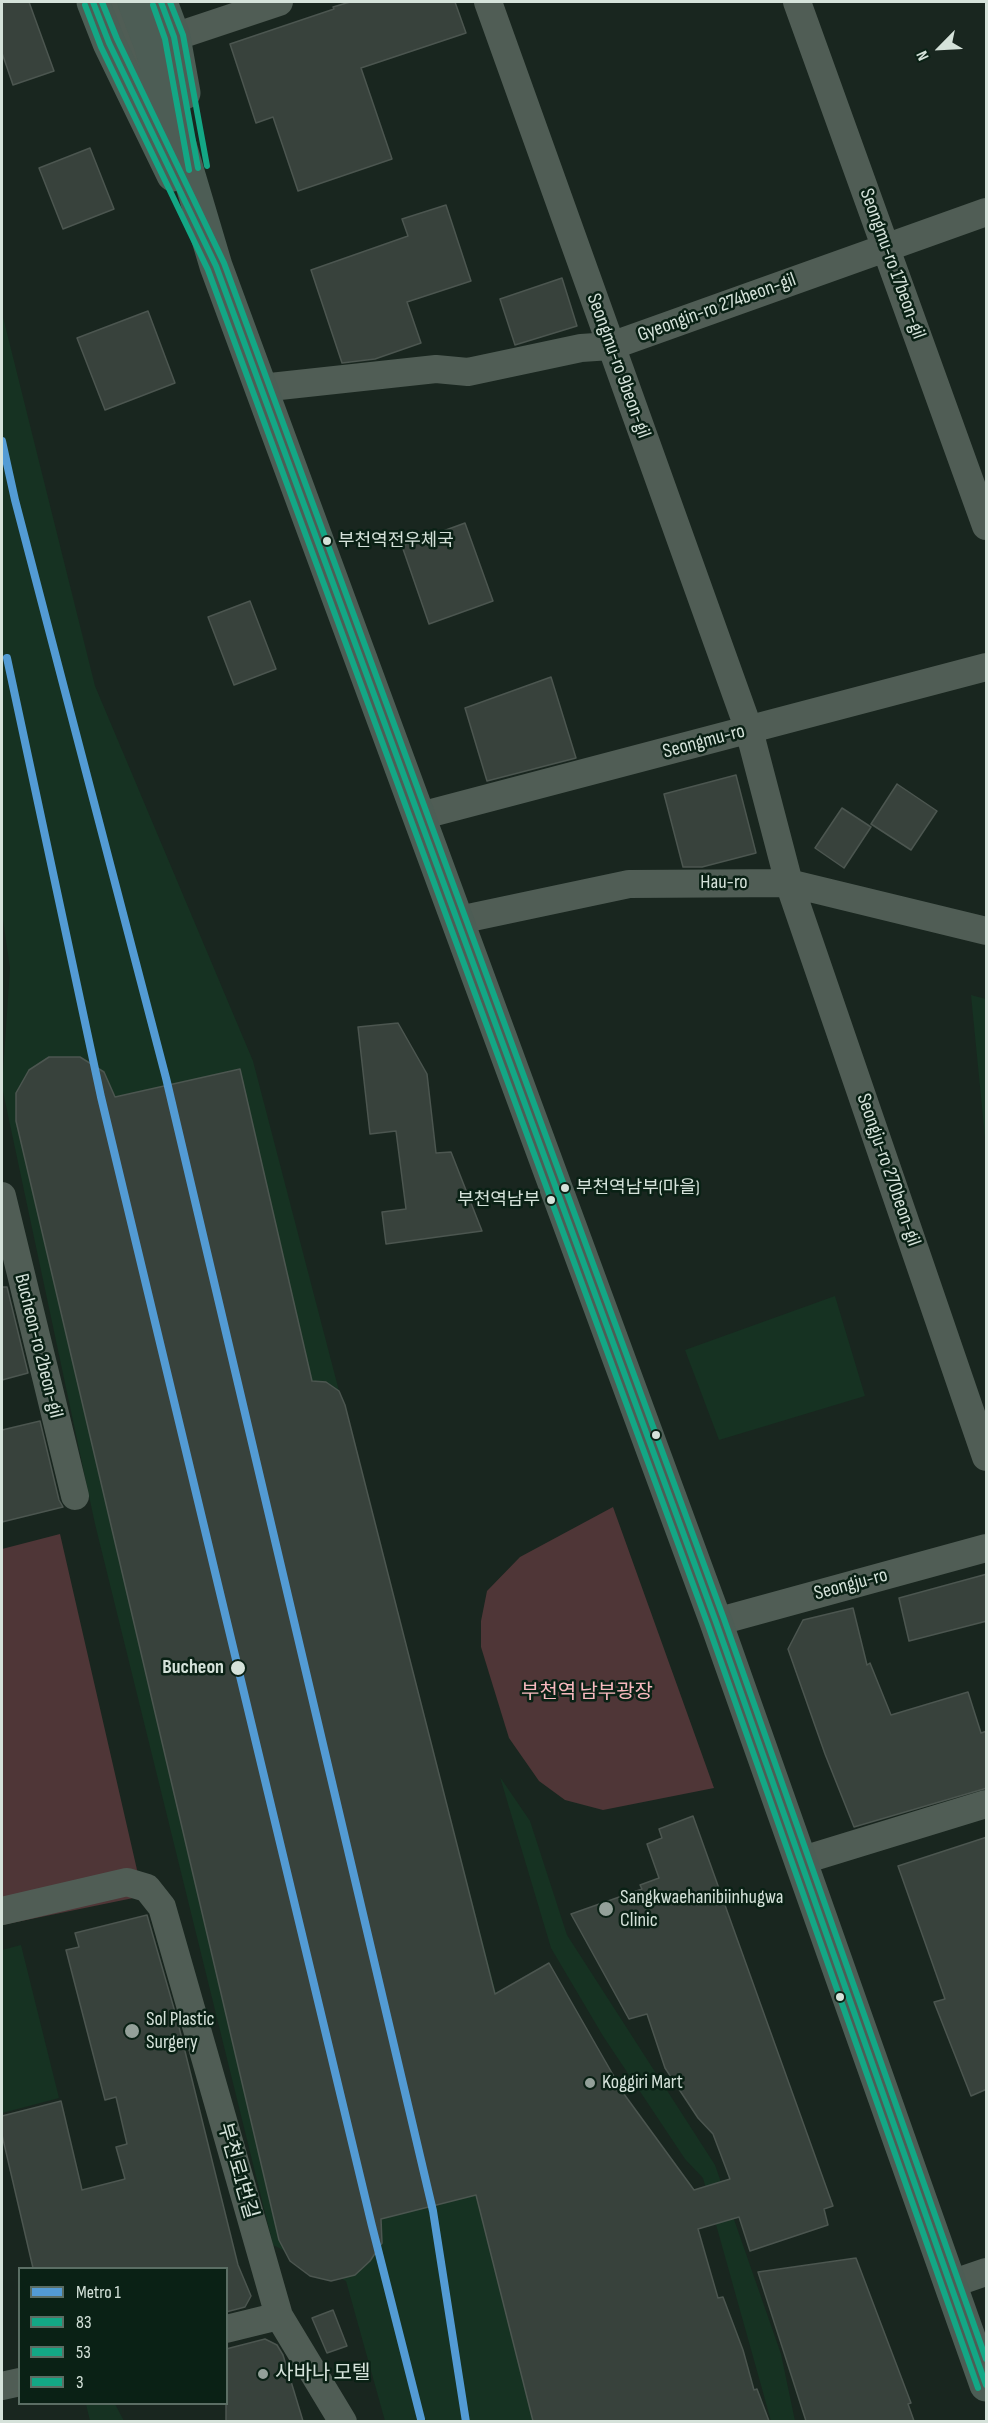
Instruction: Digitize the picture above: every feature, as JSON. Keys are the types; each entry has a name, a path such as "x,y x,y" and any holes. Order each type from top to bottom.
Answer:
{"main road":[{"path":"93,2 109,43 216,266"},
{"path":"134,2 150,44 216,266 716,1622 987,2385"},
{"path":"161,2 174,37 216,266"}],"street":[{"path":"113,2 216,266"},
{"path":"174,37 279,2"},
{"name":"Seongmu-ro 9beon-gil","path":"488,2 749,730 789,883"},
{"name":"Seongmu-ro 17beon-gil","path":"798,2 987,526"},
{"name":"Gyeongin-ro 274beon-gil","path":"261,388 436,369 468,372 581,348 611,346 987,213"},
{"name":"Seongmu-ro","path":"420,816 987,667"},
{"name":"Hau-ro","path":"459,920 629,884 789,883 987,931"},
{"name":"Seongju-ro 270beon-gil","path":"789,883 987,1457"},
{"name":"Bucheon-ro 2beon-gil","path":"2,1196 75,1496"},
{"name":"Seongju-ro","path":"716,1622 987,1548"},
{"path":"800,1861 987,1804"},
{"name":"부천로1번길","path":"2,1911 127,1882 147,1888 162,1907 279,2316 343,2421"},
{"path":"951,2284 987,2272"},
{"path":"228,2329 279,2316"},
{"path":"2,2386 18,2382"}],"shaded area":[{"path":"2,313 95,686 253,1061 600,2392 595,2421 385,2421 346,2281 273,2245 95,1524 2,1087 10,968 2,913"},
{"path":"971,995 986,999 986,1148"},
{"path":"835,1296 865,1396 719,1440 685,1350"},
{"path":"500,1777 530,1821 567,1935 715,2165 781,2354 795,2421 771,2421 703,2178 685,2159 603,2036 551,1948"},
{"path":"21,1945 59,2098 2,2113 2,1950"},
{"path":"86,2405 116,2405 124,2421 90,2421"}],"green space":[{"name":"부천역 남부광장","path":"613,1507 714,1788 603,1810 565,1800 539,1781 509,1738 481,1647 481,1621 487,1591 520,1557"},
{"path":"60,1534 143,1896 2,1925 2,1549"}],"building":[{"path":"2,2 29,2 54,71 13,85 2,53"},
{"path":"350,2 455,2 466,33 361,68 392,159 298,191 273,117 256,123 230,44"},
{"path":"90,148 114,209 63,229 39,168"},
{"path":"446,205 471,281 407,302 421,343 375,359 342,363 311,270 408,236 402,219"},
{"path":"562,278 577,326 515,345 500,299"},
{"path":"148,311 175,383 105,410 77,338"},
{"path":"465,523 493,601 429,624 402,546"},
{"path":"250,601 276,669 234,685 208,617"},
{"path":"551,677 576,758 487,781 465,708"},
{"path":"736,775 756,853 702,867 683,867 664,794"},
{"path":"897,784 937,811 911,850 871,824"},
{"path":"842,808 871,827 844,868 815,848"},
{"path":"398,1023 427,1074 436,1153 451,1152 482,1231 386,1244 382,1212 406,1209 396,1131 370,1134 358,1027"},
{"path":"49,1057 80,1057 104,1072 115,1097 240,1069 312,1381 326,1382 339,1391 345,1405 495,1994 549,1963 624,2094 694,2190 730,2179 713,2134 698,2118 665,2068 647,2014 629,2019 571,1914 642,1889 640,1885 659,1878 647,1844 662,1838 659,1829 693,1816 833,2206 824,2209 828,2225 750,2251 739,2217 698,2229 718,2298 723,2297 743,2350 754,2390 757,2389 769,2421 533,2421 476,2195 381,2219 382,2243 370,2261 355,2275 331,2281 310,2276 290,2261 279,2240 16,1121 16,1093 29,1070"},
{"path":"2,1287 7,1287 28,1373 2,1380"},
{"path":"40,1421 59,1500 63,1507 2,1522 2,1430"},
{"path":"987,1574 987,1621 909,1641 899,1598"},
{"path":"853,1608 867,1665 870,1663 891,1715 968,1692 981,1733 987,1731 987,1788 854,1827 825,1754 788,1649 803,1620"},
{"path":"987,1837 987,2089 971,2096 934,2002 945,1999 898,1866"},
{"path":"147,1915 177,2019 238,2265 251,2296 245,2307 228,2311 228,2267 33,2267 2,2135 2,2116 61,2101 82,2190 125,2179 116,2147 127,2144 116,2097 105,2100 66,1950 79,1947 75,1933"},
{"path":"856,2258 911,2403 908,2404 914,2421 806,2421 758,2272"},
{"path":"333,2310 347,2346 327,2353 312,2318"},
{"name":"사바나 모텔","path":"265,2339 277,2345 283,2355 303,2421 226,2421 228,2348"}],"metro line":[{"name":"1","path":"2,441 15,500 166,1078 433,2211 466,2422"},
{"name":"1","path":"7,658 101,1097 372,2226 421,2419"}],"transit line":[{"name":"83","path":"93,2 109,43 216,266 716,1622 986,2385"},
{"name":"3","path":"102,2 117,39 224,263 724,1619 986,2359"},
{"name":"83","path":"161,2 174,37 198,168"},
{"name":"3","path":"170,2 183,35 207,166"},
{"name":"53","path":"85,5 101,47 208,270 708,1625 978,2388"},
{"name":"53","path":"153,5 165,39 189,170"}],"place":[{"name":"부천역전우체국","path":"327,541"},
{"name":"부천역남부(마을)","path":"565,1188"},
{"name":"부천역남부","path":"551,1200"},
{"name":"Bucheon","path":"238,1668"},
{"name":"Sangkwaehanibiinhugwa Clinic","path":"606,1909"},
{"name":"Sol Plastic Surgery","path":"132,2031"},
{"name":"Koggiri Mart","path":"590,2083"},
{"name":"사바나 모텔","path":"263,2374"}]}
